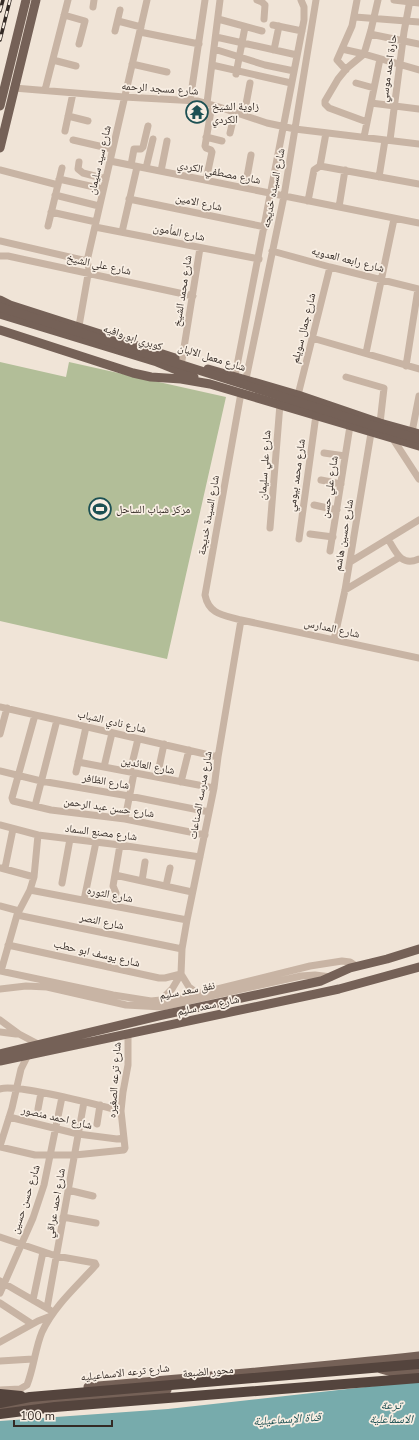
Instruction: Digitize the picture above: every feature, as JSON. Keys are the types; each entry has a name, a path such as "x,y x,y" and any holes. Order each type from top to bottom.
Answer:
{"highway":[{"name":"محور الضبعة","path":"0,1403 30,1397 419,1364"},
{"path":"0,1414 54,1407 419,1378"},
{"path":"0,1395 30,1397"}],"main road":[{"path":"0,106 26,0"},
{"path":"0,148 36,0"},
{"name":"شارع معمل الالبان","path":"0,300 10,305 81,330 298,395 417,435"},
{"name":"كوبري ابو وافيه","path":"0,307 81,330 368,424 417,435"},
{"name":"كوبري ابو وافيه","path":"0,314 157,362 210,384"},
{"path":"0,330 133,373 151,377 182,379 210,384 419,446"},
{"path":"81,330 178,359"},
{"path":"274,388 275,403"},
{"name":"شارع سعد سليم","path":"0,1054 38,1044 321,981 343,970 419,949"},
{"path":"376,962 375,971 380,977"},
{"name":"شارع سعد سليم","path":"0,1061 339,989 419,967"},
{"path":"331,977 338,981 339,989"},
{"name":"شارع ترعه الاسماعيليه","path":"0,1395 258,1371 329,1366 419,1356"},
{"path":"381,1370 419,1364"},
{"path":"381,1370 395,1373 419,1372"},
{"name":"شارع ترعه الاسماعيليه","path":"0,1408 381,1370"}],"street":[{"path":"45,90 68,0"},
{"name":"شارع سيد سليمان","path":"81,330 88,273 87,261 147,0"},
{"path":"190,101 205,0"},
{"path":"206,180 212,152 205,147 212,65 220,0"},
{"path":"256,0 265,5 264,19"},
{"name":"شارع السيده خديجه","path":"235,376 305,14 301,0"},
{"name":"شارع السيده خديجه","path":"246,379 284,196 316,0"},
{"path":"346,70 337,60 354,17 357,0"},
{"path":"367,122 329,108 325,104 325,98 338,79 364,54 378,0"},
{"path":"394,0 419,2"},
{"name":"حارة احمد موسي","path":"379,177 388,140 410,1"},
{"path":"115,31 120,10"},
{"path":"64,15 85,21 79,44"},
{"path":"354,17 419,22"},
{"path":"218,19 262,31"},
{"path":"118,22 199,44"},
{"path":"274,50 276,25 302,31"},
{"path":"237,73 245,27"},
{"path":"370,34 419,44"},
{"path":"216,37 297,55"},
{"path":"214,49 265,65 294,71"},
{"path":"342,49 419,70"},
{"path":"364,137 380,59"},
{"path":"53,60 76,66"},
{"path":"132,64 167,72"},
{"path":"212,65 237,73 292,83"},
{"path":"244,115 250,83"},
{"path":"356,83 374,88"},
{"name":"شارع مسجد الرحمه","path":"14,88 190,101 209,104 267,123 295,129 419,144"},
{"path":"65,131 73,93"},
{"path":"371,102 419,108"},
{"path":"230,133 235,112"},
{"path":"68,116 88,121"},
{"path":"122,232 134,166 134,149 142,148 148,126"},
{"path":"320,166 326,133"},
{"path":"206,137 222,141"},
{"path":"146,168 152,139"},
{"path":"73,140 112,149"},
{"path":"161,171 167,141"},
{"path":"245,188 251,155"},
{"name":"شارع مصطفي الكردي","path":"110,161 419,223"},
{"path":"79,162 78,169 81,172 106,178"},
{"path":"308,201 314,170 320,166 419,184"},
{"path":"48,226 62,168"},
{"path":"0,170 103,189"},
{"path":"339,207 345,170"},
{"path":"56,195 99,206"},
{"name":"شارع الامين","path":"129,199 265,227"},
{"name":"شارع المأمون","path":"51,212 122,232 200,248 259,257 271,254"},
{"path":"366,353 394,219"},
{"path":"0,240 87,261"},
{"name":"شارع محمد الشيخ","path":"178,359 193,296 200,248"},
{"name":"شارع رابعه العدويه","path":"271,254 418,289"},
{"name":"شارع علي الشيخ","path":"0,256 8,256 193,296"},
{"name":"شارع جمال سويلم","path":"298,395 330,267"},
{"path":"406,366 418,289"},
{"path":"312,338 419,370"},
{"path":"346,377 384,388 380,423"},
{"name":"شارع السيدة خديجة","path":"241,392 205,595 210,608 217,613 241,620"},
{"path":"417,435 419,396"},
{"name":"شارع علي سليمان","path":"270,528 275,403"},
{"name":"شارع محمد بيومي","path":"299,539 316,415"},
{"name":"شارع علي حسن","path":"330,551 350,426"},
{"name":"شارع حسين هاشم","path":"334,640 345,590 371,433"},
{"path":"393,439 419,479"},
{"path":"324,453 345,456"},
{"path":"321,480 341,484"},
{"path":"314,505 337,510"},
{"path":"350,562 419,520"},
{"path":"310,534 332,537"},
{"path":"388,539 404,561 408,562 419,559"},
{"path":"345,590 400,557"},
{"name":"شارع المدارس","path":"241,620 419,658"},
{"name":"شارع مدرسه الصناعات","path":"181,974 182,949 186,920 214,788 241,620"},
{"path":"0,734 4,708"},
{"name":"شارع نادي الشباب","path":"4,708 218,757"},
{"path":"18,776 35,715"},
{"path":"35,806 57,720"},
{"path":"76,772 86,727"},
{"path":"104,767 112,733"},
{"path":"125,819 130,796 132,773 138,739"},
{"path":"156,777 164,744"},
{"path":"181,782 189,750"},
{"name":"شارع العائدين","path":"78,762 214,788"},
{"name":"شارع الظافر","path":"0,771 41,781 130,796 209,812"},
{"name":"شارع حسن عبد الرحمن","path":"18,776 12,798 14,801 51,810 125,819 205,835"},
{"name":"شارع مصنع السماد","path":"0,825 38,835 200,857"},
{"path":"13,829 2,868 34,877"},
{"path":"0,971 18,913 30,890 34,877 38,835"},
{"path":"62,882 70,839"},
{"path":"84,900 96,842"},
{"path":"113,906 116,893 113,886 120,845"},
{"path":"142,881 145,862"},
{"path":"166,886 170,868"},
{"path":"115,875 192,892"},
{"name":"شارع الثوره","path":"30,890 186,920"},
{"name":"شارع النصر","path":"0,906 18,913 182,949"},
{"name":"شارع يوسف ابو حطب","path":"8,945 159,978 181,974"},
{"name":"شارع سعد سليم","path":"0,971 113,996 143,1001 160,1001 171,1000 310,966 342,961 350,962 356,966"},
{"path":"160,1001 172,989 181,974 189,987 197,993"},
{"name":"نفق سعد سليم","path":"0,989 26,986 48,987 126,1005 162,1008 302,976 315,975 331,977"},
{"path":"0,1020 19,1034 38,1044"},
{"path":"0,1032 19,1034"},
{"name":"شارع ترعه الصغيره","path":"75,1155 124,1150 125,1148 121,1111 128,1065 128,1034"},
{"path":"28,1055 20,1069 17,1088 0,1146 31,1155 75,1155"},
{"path":"0,1089 7,1087 17,1088 100,1105 121,1111"},
{"path":"38,1109 41,1093"},
{"name":"شارع حسن حسين","path":"0,1293 2,1282 22,1244 33,1218 44,1185 62,1097"},
{"name":"شارع احمد عراقي","path":"50,1312 56,1256 84,1102"},
{"path":"97,1124 100,1105"},
{"name":"شارع احمد منصور","path":"9,1117 56,1130 117,1139 124,1138"},
{"path":"68,1190 93,1196"},
{"path":"64,1217 96,1223"},
{"path":"0,1237 56,1256 95,1263 96,1265 50,1312 32,1324 2,1338"},
{"path":"33,1300 43,1252"},
{"path":"2,1282 50,1312"},
{"path":"0,1304 32,1324"},
{"path":"0,1390 20,1389 25,1387 28,1382 33,1359 42,1332 50,1312"},
{"path":"0,1361 33,1359"}],"green space":[{"name":"مركز شباب الساحل","path":"0,362 66,377 69,362 226,397 167,659 0,621"}],"water":[{"name":"ترعة الاسماعلية","path":"419,1381 419,1440 0,1440 0,1421 168,1409"}],"railway":[{"path":"0,11 3,0"},
{"path":"0,40 10,0"}],"place":[{"name":"زاوية الشيخ الكردي","path":"197,112"},
{"name":"مركز شباب الساحل","path":"100,509"}],"water label":[{"name":"قناة الإسماعيلية","path":"287,1419"}]}
